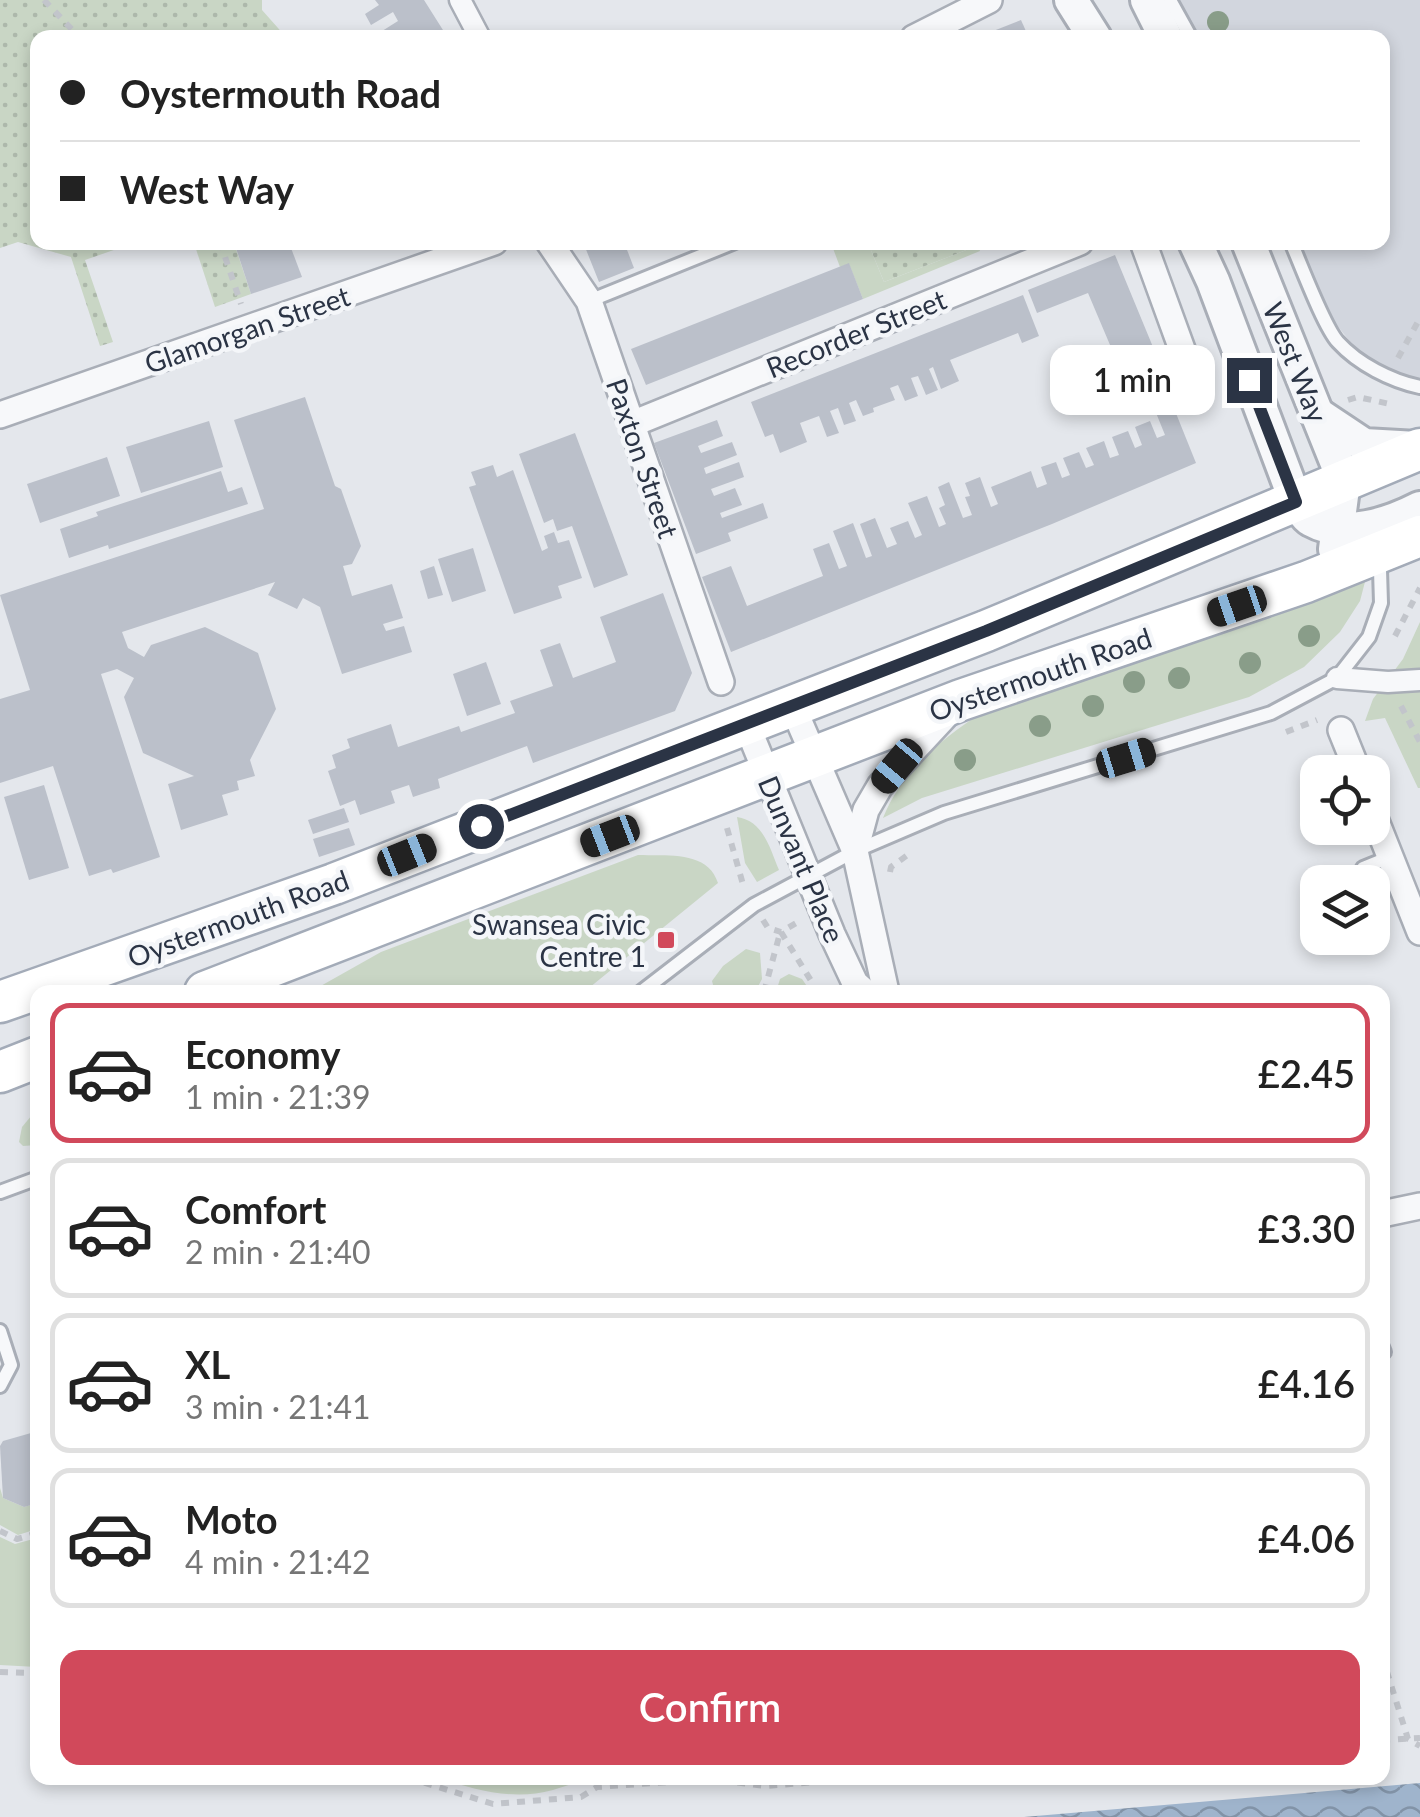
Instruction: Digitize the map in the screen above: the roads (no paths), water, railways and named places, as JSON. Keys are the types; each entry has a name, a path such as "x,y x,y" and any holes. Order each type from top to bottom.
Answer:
{"main road":[{"name":"Oystermouth Road","path":"48,985 334,884 986,631 1420,448"},
{"name":"Oystermouth Road","path":"222,985 961,700 1306,582 1420,536"},
{"name":"Oystermouth Road","path":"0,1002 30,991"},
{"path":"0,1072 30,1060"}],"street":[{"path":"460,0 476,30"},
{"path":"930,30 990,0"},
{"path":"1072,0 1090,30"},
{"path":"1147,0 1162,30"},
{"name":"Glamorgan Street","path":"0,414 471,250"},
{"name":"Paxton Street","path":"554,250 589,301 721,682"},
{"name":"Recorder Street","path":"632,424 1060,250"},
{"path":"1146,250 1183,352"},
{"name":"West Way","path":"1198,250 1296,502"},
{"name":"West Way","path":"1251,250 1344,482"},
{"path":"1316,413 1364,445 1420,448"},
{"path":"1306,582 1334,552 1344,482"},
{"path":"1296,502 1310,520 1340,528 1376,527 1420,508"},
{"path":"1337,678 1420,680"},
{"name":"Dunvant Place","path":"855,851 866,810 880,786 961,700"},
{"name":"Dunvant Place","path":"792,705 855,851 884,985"},
{"name":"Dunvant Place","path":"746,723 857,985"},
{"path":"1341,730 1351,755"},
{"path":"1385,845 1420,932"},
{"path":"1390,1212 1420,1206"}],"lane":[{"path":"1170,0 1187,30"},
{"path":"589,301 714,250"},
{"name":"West Way","path":"1295,250 1336,340 1363,363 1405,384 1420,387"},
{"path":"650,985 754,905 855,851 944,813 1272,713 1337,678 1369,637 1381,603 1380,570 1374,556 1340,528"},
{"path":"1370,865 1390,857"},
{"path":"0,1192 30,1181"},
{"path":"0,1331 12,1365 0,1386"}],"water":[{"path":"1420,1783 1420,1817 1024,1817"}],"place":[{"name":"Swansea Civic Centre 1","path":"666,940"}]}
